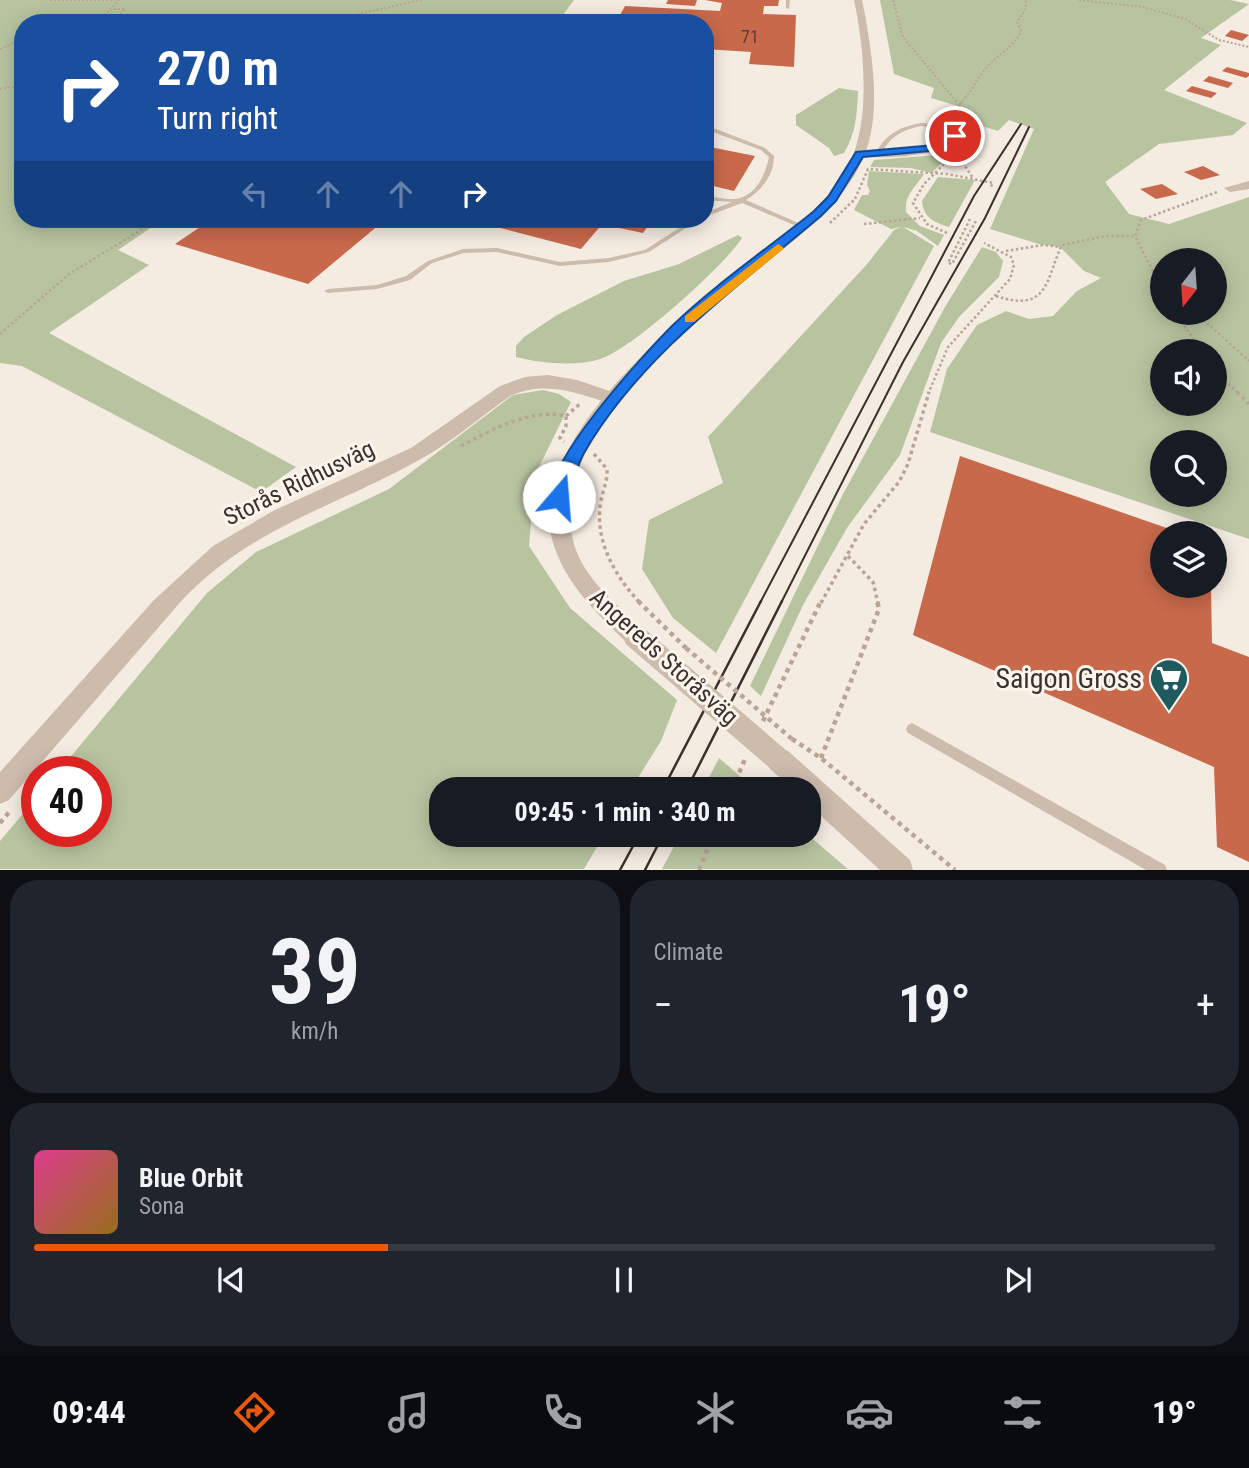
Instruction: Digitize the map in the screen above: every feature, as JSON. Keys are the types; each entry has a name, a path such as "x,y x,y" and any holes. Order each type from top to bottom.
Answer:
{"street":[{"name":"Angereds Storåsväg","path":"858,0 870,100 869,122 860,154 832,199 803,228 679,327 615,399 578,448 562,480 559,497 564,545 584,585 636,637 785,750 900,870"},
{"path":"1230,188 1249,185"},
{"name":"Storås Ridhusväg","path":"0,791 165,604 209,560 235,542 289,512 426,448 517,384 536,379 562,381 615,399"}],"lane":[{"path":"788,0 788,8"},
{"path":"860,154 877,155 948,147 956,141 955,136 935,127 906,127 880,147 877,155"},
{"path":"714,130 763,149 772,157 771,171 764,183 743,201 714,212"},
{"path":"714,199 743,201 803,228"},
{"path":"328,291 377,287 408,278 430,262 463,251 497,250 561,264 609,260 647,251 683,228"},
{"path":"912,729 1160,870"}],"path":[{"path":"50,0 118,0 114,9"},
{"path":"358,14 421,0"},
{"path":"893,0 903,37 917,57 960,104 976,87 982,73 1017,40 1021,31 1017,22 1025,10 1026,0"},
{"path":"1079,0 1143,7 1185,19 1219,40 1249,47"},
{"path":"101,14 114,9 125,9 120,14"},
{"path":"824,229 851,207 865,183 869,169 909,169 973,178 993,183 990,188"},
{"path":"920,218 914,198 933,174"},
{"path":"1150,265 1135,236 1140,220 1230,188"},
{"path":"864,224 920,218 947,233"},
{"path":"970,219 948,262 952,264 976,221"},
{"path":"0,334 49,288 145,228"},
{"path":"984,243 1006,251 1044,245 1061,247 1106,236 1135,236"},
{"path":"996,296 1023,301 1040,293 1051,279 1061,247"},
{"path":"762,724 814,615 864,524 899,482 908,464 930,387 947,347 970,319 996,296 1014,271 1013,261 1006,251"},
{"path":"1210,326 1249,361"},
{"path":"1227,383 1249,404"},
{"path":"455,449 511,424 549,413 566,416 566,426 560,438 578,448"},
{"name":"Angereds Storåsväg","path":"578,448 602,458 607,465 609,472 599,513 601,533 606,552 619,578 634,598 785,750"},
{"path":"821,758 879,609 873,582 848,556"},
{"path":"738,777 750,748"},
{"path":"785,750 821,758 955,870"},
{"path":"699,870 708,847"}],"green space":[{"path":"0,0 574,0 564,14 14,14 14,228 151,228 118,250 149,265 49,333 296,467 261,492 22,366 0,363"},
{"path":"880,0 1230,0 1249,4 1201,38 1221,45 1164,90 1247,123 1233,135 1159,144 1105,182 1129,214 1169,224 1249,197 1249,539 1227,532 1227,521 1195,521 1154,507 1227,507 1227,430 1150,430 1150,506 930,432 947,369 977,325 1006,311 1029,319 1053,316 1077,291 1101,278 1084,271 1060,247 1039,244 990,229 1034,129 1009,120 998,131 973,123 967,109 931,98 934,88 894,74"},
{"path":"839,88 858,91 857,108 848,146 844,153 834,156 829,148 796,125 796,115"},
{"path":"952,154 931,173 911,168 870,167 874,160"},
{"path":"869,171 924,174 908,196 906,212 920,226 944,235 938,246 917,231 903,227 934,246 716,653 673,618 642,569 649,520 723,483 708,437 868,263 894,230 901,227 891,229 854,210 862,195 868,195 870,191 867,185"},
{"path":"938,177 975,180 949,227 930,218 923,207 922,201"},
{"path":"738,235 742,238 732,251 676,306 614,352 600,359 569,363 516,357 516,346 524,337 557,315 624,281 679,264"},
{"path":"982,247 996,252 1003,261 999,277 959,317 941,343 900,455 847,528 803,605 761,696 750,686 842,496 945,307"},
{"path":"543,390 559,394 571,402 535,475 529,546 570,608 677,700 661,741 638,777 429,777 429,847 597,847 584,869 0,869 0,841 21,816 21,847 112,847 112,756 71,756 207,593 256,552 389,489 513,395"},
{"path":"719,758 741,777 709,777"},
{"path":"821,846 848,869 662,869 674,847"}],"building":[{"path":"668,0 697,0 695,6 666,4"},
{"path":"705,0 779,0 778,6 764,6 763,14 796,15 794,67 749,64 751,52 714,50 714,14 621,14 625,6 720,11 722,3"},
{"path":"1231,30 1249,35 1242,41 1225,36"},
{"path":"1227,67 1249,73 1249,76 1246,78 1222,71"},
{"path":"1209,76 1233,83 1228,88 1203,81"},
{"path":"1192,86 1217,93 1211,98 1186,91"},
{"path":"714,148 755,156 734,191 714,186"},
{"path":"1203,166 1220,175 1201,180 1184,172"},
{"path":"1162,184 1178,194 1156,199 1140,189"},
{"path":"199,228 375,228 308,284 175,244"},
{"path":"500,228 599,228 581,249"},
{"path":"619,228 647,228 643,233"},
{"name":"Saigon Gross","path":"960,456 1150,522 1150,598 1211,598 1212,643 1249,657 1249,862 1217,847 1214,767 913,635"}],"tram line":[{"path":"760,603 974,196 1021,124"},
{"path":"781,603 903,362 985,218 1029,127"},
{"path":"669,777 761,601"},
{"path":"693,777 782,601"},
{"path":"620,870 632,847"},
{"path":"645,870 657,847"}],"slow traffic":[{"path":"690,319 778,248"}],"place":[{"name":"Saigon Gross","path":"1169,712"}],"route":[{"path":"559,497 562,480 592,426 663,344 679,327 803,228 832,199 860,154 877,155 948,147 953,146 955,136"}]}
